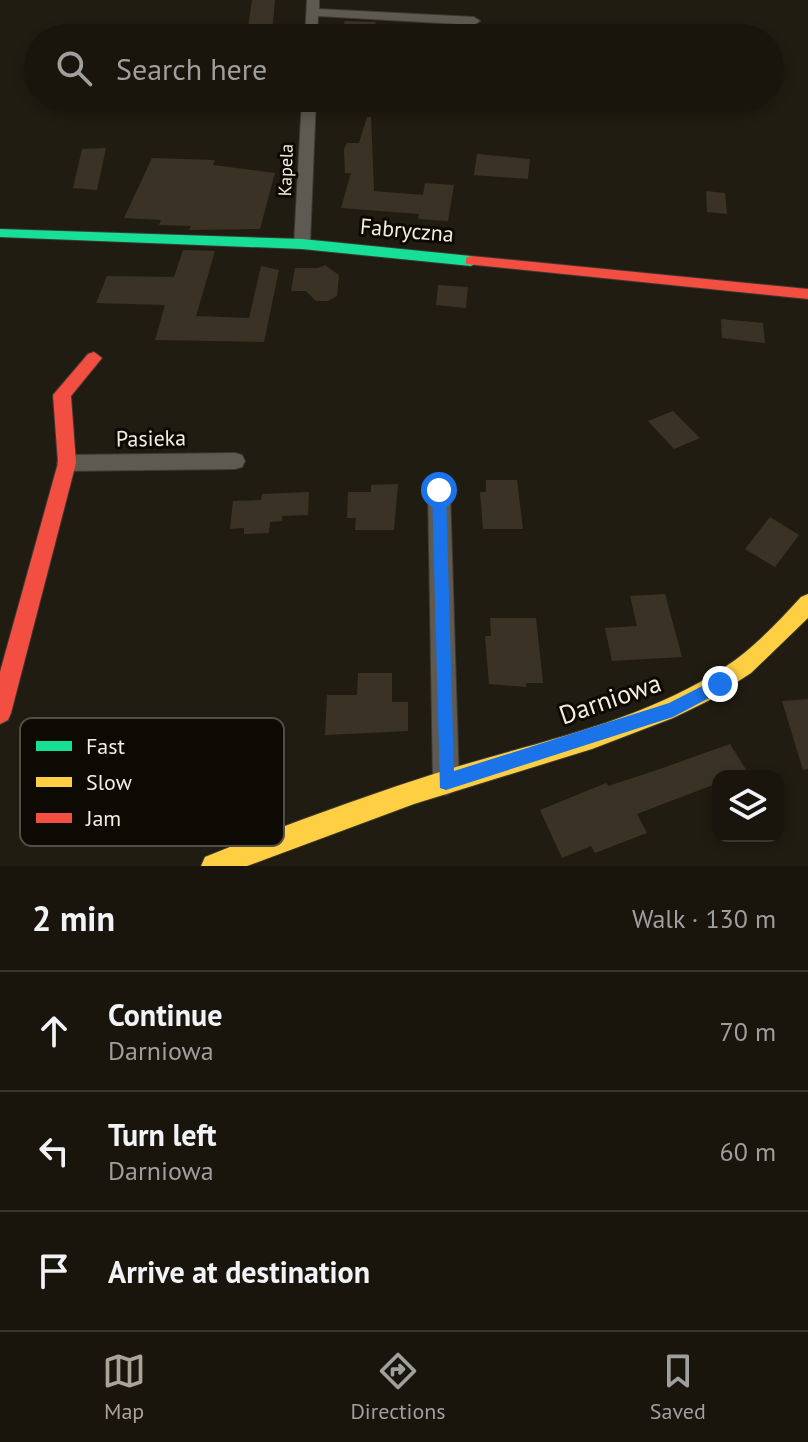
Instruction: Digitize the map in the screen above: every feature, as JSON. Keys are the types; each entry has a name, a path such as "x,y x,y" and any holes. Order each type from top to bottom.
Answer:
{"street":[{"path":"312,6 474,21"},
{"name":"Kapela","path":"302,244 308,112"},
{"name":"Fabryczna","path":"0,233 302,244 808,294"},
{"path":"0,713 67,463 62,395 94,358"},
{"name":"Pasieka","path":"67,463 235,461"},
{"path":"439,490 446,782"},
{"name":"Darniowa","path":"284,841 446,782 673,709 720,684 786,633 808,603"},
{"name":"Darniowa","path":"214,866 269,846"}],"building":[{"path":"252,0 275,0 273,24 249,24"},
{"path":"345,21 376,22 375,24 344,24"},
{"path":"367,117 371,117 374,191 423,195 425,183 454,185 448,221 418,219 419,214 341,208 351,173 345,173 344,149 347,143 359,143"},
{"path":"106,148 97,190 73,188 82,149"},
{"path":"477,154 530,159 528,179 474,175"},
{"path":"152,158 215,160 213,165 275,173 260,229 189,230 191,226 159,225 161,220 124,218"},
{"path":"706,191 725,193 727,214 707,212"},
{"path":"183,250 215,251 196,316 249,318 261,266 279,270 264,342 155,340 165,305 96,303 107,276 174,277"},
{"path":"325,265 339,275 337,296 328,301 316,301 306,291 291,291 295,268"},
{"path":"438,285 468,287 466,308 436,305"},
{"path":"721,319 763,323 765,343 722,338"},
{"path":"673,411 700,438 674,449 648,421"},
{"path":"486,480 517,480 523,529 483,529 480,492 486,492"},
{"path":"398,484 394,530 355,530 356,518 347,518 348,492 371,492 371,485"},
{"path":"309,492 308,515 282,516 282,521 270,522 269,533 244,534 244,528 230,529 233,501 261,500 262,494"},
{"path":"770,517 799,535 775,567 745,549"},
{"path":"665,594 682,657 612,661 605,628 637,626 630,596"},
{"path":"490,618 536,618 543,683 526,683 526,687 489,684 485,636 491,636"},
{"path":"358,673 392,673 392,702 408,702 408,731 325,735 327,695 357,695"},
{"path":"808,699 808,769 803,770 782,701"},
{"path":"730,744 746,770 712,770 712,785 637,814 647,833 595,853 591,846 562,858 540,810 606,783 608,786"}],"traffic: fast":[{"path":"0,233 302,244 471,261"}],"traffic: slow":[{"path":"284,840 414,793 629,726 665,711 700,694 744,666 773,641 808,603"},
{"path":"214,866 268,846"}],"traffic: jam":[{"path":"471,261 808,294"},
{"path":"0,713 67,463 62,395 94,358"}],"route":[{"path":"439,490 446,782 673,709 720,684"}]}
